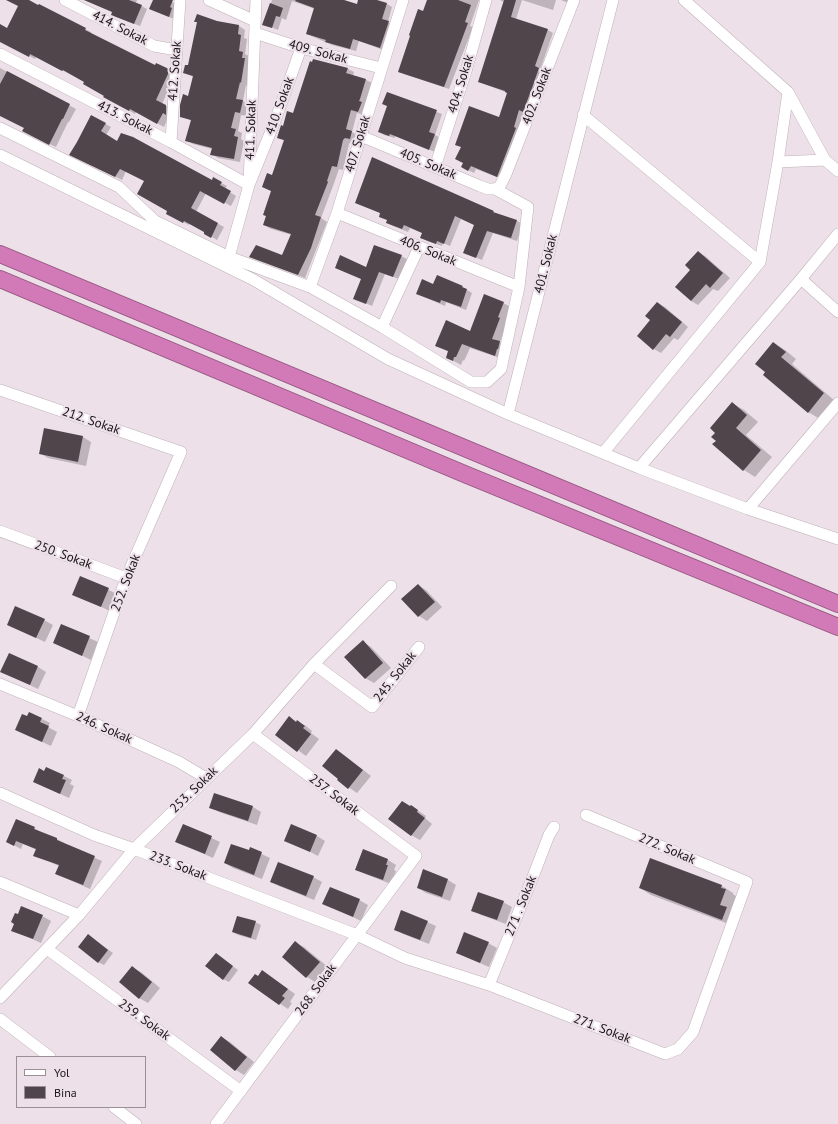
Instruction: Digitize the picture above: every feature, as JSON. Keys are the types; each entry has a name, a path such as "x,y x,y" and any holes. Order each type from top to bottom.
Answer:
{"highway":[{"path":"0,254 838,604"},
{"path":"0,279 467,475 838,627"},
{"path":"815,595 838,601"}],"street":[{"name":"414. Sokak","path":"65,0 154,46 177,50"},
{"name":"412. Sokak","path":"171,142 180,0"},
{"path":"209,0 255,21"},
{"name":"411. Sokak","path":"229,257 249,186 256,0"},
{"name":"407. Sokak","path":"310,287 336,214 403,0"},
{"name":"404. Sokak","path":"435,167 466,70 486,0"},
{"name":"402. Sokak","path":"495,189 500,186 506,174 574,0"},
{"name":"401. Sokak","path":"508,414 613,0"},
{"path":"684,0 788,92 825,160 838,171"},
{"name":"409. Sokak","path":"255,33 301,48 381,68"},
{"name":"410. Sokak","path":"249,186 275,121 301,48"},
{"name":"413. Sokak","path":"0,54 171,142 249,186"},
{"path":"603,453 760,262 778,162 788,92"},
{"path":"583,115 760,262"},
{"path":"0,128 119,187 156,221 229,257 310,287 382,327 472,382 487,382 501,368 519,286"},
{"name":"405. Sokak","path":"361,136 488,189 495,189 528,207 519,286"},
{"path":"0,155 252,279 388,359 508,414 639,468 748,509 838,539"},
{"path":"778,162 825,160"},
{"name":"406. Sokak","path":"336,214 519,286"},
{"path":"639,468 838,234"},
{"path":"382,327 419,247"},
{"path":"801,279 838,312"},
{"name":"212. Sokak","path":"0,390 181,452"},
{"path":"748,509 838,403"},
{"name":"252. Sokak","path":"78,716 126,578 181,452"},
{"name":"250. Sokak","path":"0,531 126,578"},
{"name":"253. Sokak","path":"0,998 80,915 134,849 252,734 314,664 391,586"},
{"name":"245. Sokak","path":"314,664 372,707 419,647"},
{"name":"246. Sokak","path":"0,684 78,716 179,762 206,778"},
{"name":"257. Sokak","path":"252,734 416,856"},
{"name":"233. Sokak","path":"0,793 94,835 134,849 357,936"},
{"name":"272. Sokak","path":"586,815 747,882"},
{"name":"271 . Sokak","path":"489,985 532,881 549,835 554,827"},
{"name":"268. Sokak","path":"216,1124 416,856"},
{"path":"0,882 80,915"},
{"name":"271. Sokak","path":"357,936 405,958 489,985 665,1054 678,1049 693,1032 747,882"},
{"name":"259. Sokak","path":"47,949 241,1092"},
{"path":"0,1019 49,1056"},
{"path":"115,1108 136,1124"}],"building":[{"path":"6,0 29,0 38,5 39,4 86,28 85,30 155,65 156,63 169,69 156,100 166,105 166,115 163,113 157,124 130,109 129,111 103,97 104,96 83,84 84,82 63,70 62,71 30,54 29,57 0,42 0,24 7,28 18,6"},
{"path":"84,0 129,0 142,5 134,24 111,15 112,12"},
{"path":"153,0 173,0 170,7 172,8 169,17 149,9"},
{"path":"344,0 357,4 358,0 377,0 387,3 382,19 389,21 380,48 353,39 350,49 325,42 326,40 306,34 314,8 295,1"},
{"path":"427,0 458,0 471,5 465,22 468,23 444,87 398,72 418,9 423,11"},
{"path":"504,0 516,0 511,17 548,29 535,66 539,68 523,112 519,110 514,127 516,128 497,177 471,166 468,171 461,167 463,163 455,159 461,147 455,145 469,106 499,117 507,93 478,82"},
{"path":"270,3 283,8 280,17 276,16 272,28 262,25"},
{"path":"197,14 217,21 239,25 238,34 241,35 239,51 243,52 242,58 245,58 241,83 240,82 236,99 243,100 240,113 235,112 231,128 236,129 234,136 238,137 234,159 210,155 212,148 185,141 191,120 180,117 180,105 183,94 188,96 193,76 183,73 185,65 188,65 197,22 194,22"},
{"path":"313,59 348,68 346,73 366,79 359,101 362,102 358,112 351,110 346,129 352,131 350,139 345,138 343,140 337,167 332,166 327,181 328,182 315,215 321,217 311,248 298,275 249,257 256,245 282,255 291,234 263,225 266,216 263,215 271,191 262,187 267,173 272,175 284,140 277,138 281,125 283,126 287,111 293,113 310,61 312,62"},
{"path":"7,71 70,104 49,145 22,131 24,128 0,116 0,84"},
{"path":"387,92 437,110 429,132 435,134 429,150 390,134 389,136 378,132 387,106 382,104"},
{"path":"91,115 106,123 101,131 117,141 121,133 133,137 212,180 213,177 222,182 220,185 231,191 224,204 200,191 191,208 218,223 211,238 204,234 204,232 184,221 183,223 166,214 167,211 137,194 144,181 120,169 115,177 69,155"},
{"path":"372,157 494,211 493,212 517,220 511,238 487,231 476,258 463,253 474,225 455,216 444,244 437,241 436,244 420,238 422,233 404,225 402,229 386,223 387,220 379,217 380,213 355,203"},
{"path":"374,245 402,255 393,277 379,272 366,304 353,299 361,279 335,268 340,255 366,267"},
{"path":"698,251 723,273 710,288 706,284 691,301 675,287 690,270 685,265"},
{"path":"437,275 467,289 461,307 441,300 440,303 416,294 422,279 433,284"},
{"path":"484,294 504,302 492,339 500,341 495,356 462,344 453,361 446,358 448,351 435,346 446,320 470,331"},
{"path":"657,302 682,322 670,337 666,334 653,350 637,336 650,320 645,316"},
{"path":"773,342 786,352 781,357 824,393 808,413 763,375 765,372 755,364"},
{"path":"732,402 747,415 736,428 761,450 743,471 712,444 716,441 711,437 715,433 710,428"},
{"path":"44,428 83,436 78,462 39,454"},
{"path":"80,576 109,588 101,607 72,595"},
{"path":"418,584 435,602 418,617 401,599"},
{"path":"15,606 45,619 36,638 7,625"},
{"path":"61,624 90,636 82,656 53,643"},
{"path":"363,640 383,663 365,679 344,657"},
{"path":"9,653 38,666 30,685 0,672"},
{"path":"29,712 42,718 40,722 49,726 42,742 15,730 22,714 27,716"},
{"path":"289,716 296,722 297,720 305,726 303,728 311,734 297,752 275,735"},
{"path":"336,749 363,770 348,789 322,766"},
{"path":"46,767 64,775 62,779 66,780 60,794 33,782 39,768 44,771"},
{"path":"214,793 253,806 248,821 209,808"},
{"path":"402,801 418,810 417,812 425,818 411,836 388,819"},
{"path":"16,819 35,827 34,829 57,838 57,840 95,856 83,885 55,874 59,865 33,856 36,849 16,841 14,846 6,842"},
{"path":"183,824 212,836 205,854 175,842"},
{"path":"291,824 317,835 310,852 284,841"},
{"path":"231,844 249,850 250,847 262,852 254,875 224,863"},
{"path":"363,849 388,859 386,865 388,865 383,880 355,870"},
{"path":"650,858 722,885 721,888 726,889 720,905 727,907 722,920 639,888"},
{"path":"278,862 314,876 306,896 270,882"},
{"path":"423,869 448,879 442,897 417,888"},
{"path":"330,887 360,899 353,917 322,904"},
{"path":"478,892 504,901 497,920 471,911"},
{"path":"21,906 43,915 33,939 11,931 14,924 11,922 15,913 18,914"},
{"path":"401,910 428,921 420,940 394,930"},
{"path":"237,916 256,921 251,938 232,932"},
{"path":"464,932 489,942 480,963 456,953"},
{"path":"88,934 108,950 98,963 78,947"},
{"path":"295,941 320,962 306,978 282,957"},
{"path":"216,953 233,966 223,980 205,966"},
{"path":"132,966 152,982 139,999 119,982"},
{"path":"262,970 288,989 282,996 285,998 279,1005 248,983 255,974 258,976"},
{"path":"221,1036 247,1057 235,1071 210,1050"}]}
